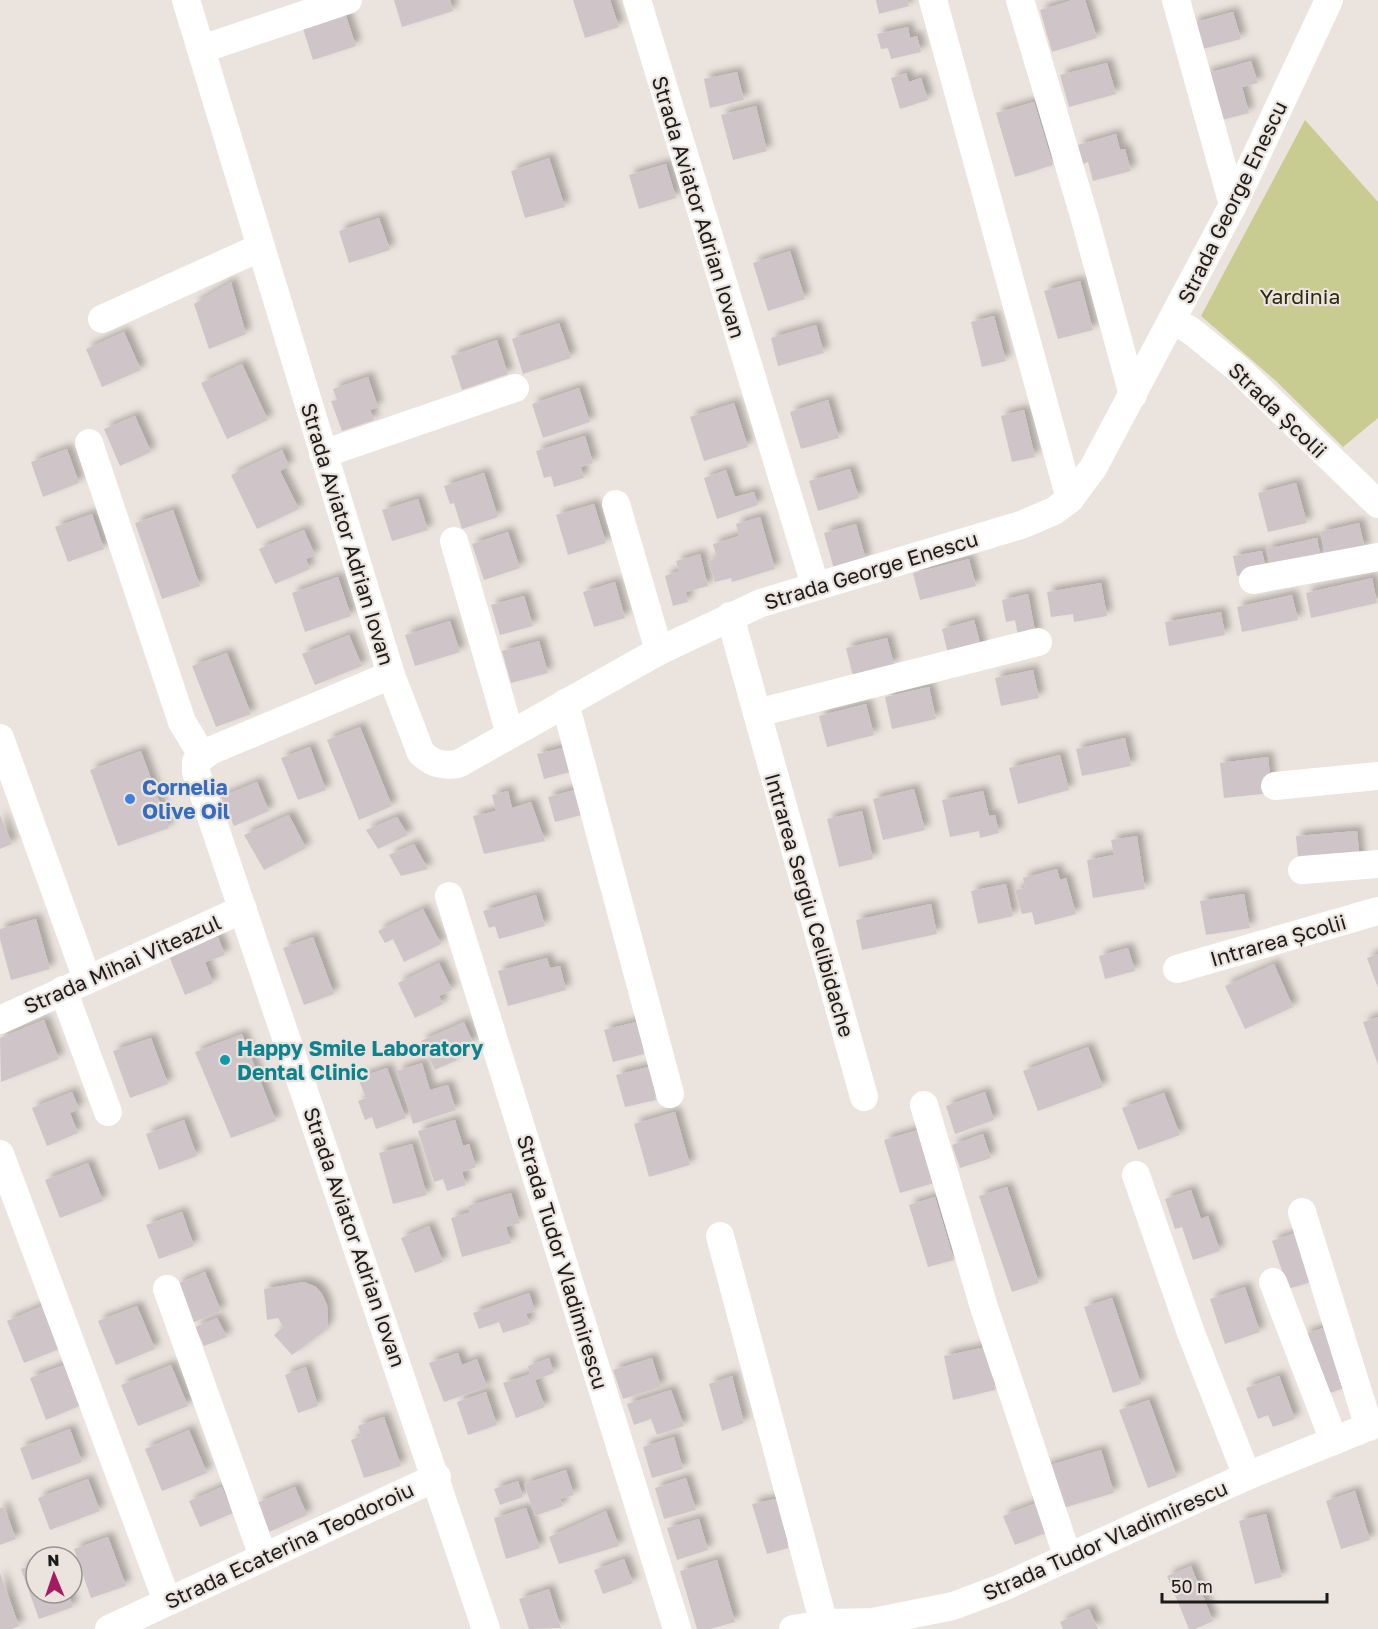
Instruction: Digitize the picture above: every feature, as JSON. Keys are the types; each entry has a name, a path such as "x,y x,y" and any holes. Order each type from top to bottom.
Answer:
{"street":[{"name":"Strada Aviator Adrian Iovan","path":"186,0 391,675 202,755 196,762 198,783 243,909 486,1629"},
{"path":"202,49 348,0"},
{"name":"Strada Aviator Adrian Iovan","path":"637,0 815,585"},
{"path":"933,0 1070,499"},
{"path":"1020,0 1088,230 1133,395"},
{"path":"1176,0 1233,205"},
{"name":"Strada George Enescu","path":"391,675 421,753 431,762 444,765 458,764 659,651 730,616 815,585 1040,518 1070,499 1093,468 1233,205 1327,2"},
{"path":"102,319 261,247"},
{"name":"Strada Școlii","path":"1173,321 1198,336 1238,369 1378,504"},
{"path":"323,454 515,388"},
{"path":"88,443 182,722 202,755"},
{"path":"616,504 659,651"},
{"path":"454,541 510,734"},
{"path":"1253,580 1378,557"},
{"name":"Intrarea Sergiu Celibidache","path":"730,616 864,1097"},
{"path":"757,713 1038,642"},
{"path":"565,703 670,1095"},
{"path":"0,738 75,984 108,1112"},
{"path":"1275,786 1378,776"},
{"path":"1302,870 1378,864"},
{"name":"Strada Tudor Vladimirescu","path":"449,896 677,1629"},
{"name":"Strada Mihai Viteazul","path":"0,1020 243,909"},
{"name":"Intrarea Școlii","path":"1177,969 1378,911"},
{"path":"924,1105 984,1307 1068,1558"},
{"path":"0,1154 167,1601"},
{"path":"1136,1175 1191,1332 1247,1476"},
{"path":"1302,1212 1373,1425"},
{"path":"720,1236 824,1624"},
{"path":"1273,1282 1334,1441"},
{"path":"167,1289 263,1556"},
{"name":"Strada Tudor Vladimirescu","path":"793,1629 824,1624 873,1622 953,1605 1068,1558 1247,1476 1373,1425"},
{"name":"Strada Ecaterina Teodoroiu","path":"109,1629 436,1477"}],"green space":[{"name":"Yardinia","path":"1305,120 1378,202 1378,418 1343,447 1275,380 1201,316"}],"building":[{"path":"394,0 450,0 453,11 402,27"},
{"path":"573,0 610,0 619,27 585,38"},
{"path":"876,0 907,0 909,6 879,14"},
{"path":"1073,0 1085,0 1097,38 1052,52 1040,10"},
{"path":"1233,12 1241,39 1199,50 1192,23"},
{"path":"346,16 356,46 313,60 303,29"},
{"path":"908,27 910,38 917,36 921,52 891,59 888,48 881,49 877,34"},
{"path":"1251,61 1258,83 1242,87 1249,113 1218,121 1205,74"},
{"path":"1107,63 1116,94 1069,107 1060,75"},
{"path":"737,72 744,100 710,108 704,79"},
{"path":"906,73 909,82 921,78 928,100 900,109 891,78"},
{"path":"1034,102 1053,165 1015,177 996,113"},
{"path":"756,106 767,151 733,160 721,115"},
{"path":"1116,134 1120,150 1125,149 1131,171 1093,181 1088,162 1083,164 1078,145"},
{"path":"549,158 565,207 525,218 511,171"},
{"path":"666,164 676,198 639,209 629,175"},
{"path":"379,218 390,250 349,263 339,231"},
{"path":"790,251 805,299 768,311 753,263"},
{"path":"1080,281 1093,330 1058,339 1044,291"},
{"path":"231,282 246,334 209,349 194,304"},
{"path":"994,316 1006,361 982,367 971,322"},
{"path":"559,323 571,358 523,374 512,339"},
{"path":"816,325 824,353 778,366 771,338"},
{"path":"124,332 141,370 102,387 86,349"},
{"path":"497,340 508,374 462,390 451,356"},
{"path":"242,364 268,420 227,439 201,383"},
{"path":"368,377 378,407 370,410 374,420 342,431 331,401 337,400 333,389"},
{"path":"579,388 590,422 543,438 532,404"},
{"path":"828,400 839,438 801,449 790,412"},
{"path":"734,403 748,447 704,461 690,417"},
{"path":"1024,410 1035,457 1012,462 1001,416"},
{"path":"135,416 151,452 120,466 104,429"},
{"path":"585,436 593,463 581,467 584,478 554,487 551,476 544,478 536,451"},
{"path":"67,449 79,483 43,497 31,462"},
{"path":"282,450 289,466 280,471 299,509 257,529 231,475"},
{"path":"850,469 859,498 818,511 809,481"},
{"path":"726,470 735,497 754,492 758,505 717,519 704,478"},
{"path":"484,473 498,517 462,529 454,503 450,504 444,486"},
{"path":"1296,483 1307,523 1268,532 1258,493"},
{"path":"418,499 428,530 392,541 382,510"},
{"path":"594,504 606,543 568,555 556,515"},
{"path":"173,510 200,586 162,599 135,523"},
{"path":"92,514 104,549 68,562 55,527"},
{"path":"760,517 775,569 732,582 731,578 715,582 708,561 717,558 713,544 739,536 736,524"},
{"path":"1359,523 1365,549 1326,557 1320,532"},
{"path":"856,524 866,560 834,569 824,533"},
{"path":"304,530 315,555 306,559 310,569 275,584 259,549"},
{"path":"508,532 520,568 484,580 472,544"},
{"path":"1317,538 1321,558 1271,569 1266,549"},
{"path":"1262,551 1266,570 1237,576 1233,556"},
{"path":"700,554 708,586 686,592 688,602 673,606 665,576 679,571 676,561"},
{"path":"969,559 976,586 920,600 913,573"},
{"path":"338,577 351,616 305,632 292,593"},
{"path":"1372,578 1377,603 1311,618 1306,593"},
{"path":"615,582 625,618 594,627 583,592"},
{"path":"1101,583 1107,616 1074,622 1073,614 1051,617 1047,592"},
{"path":"1028,594 1036,636 1019,640 1015,620 1006,622 1002,600"},
{"path":"1292,595 1298,620 1242,632 1237,607"},
{"path":"524,596 533,626 500,635 491,605"},
{"path":"1221,612 1225,635 1169,646 1165,622"},
{"path":"974,620 982,650 949,658 942,629"},
{"path":"450,621 460,652 415,666 405,635"},
{"path":"349,635 362,666 315,685 302,654"},
{"path":"887,638 894,665 853,676 846,648"},
{"path":"539,641 548,673 511,683 502,651"},
{"path":"227,653 251,714 216,727 192,666"},
{"path":"1033,670 1039,698 1001,706 995,678"},
{"path":"929,687 936,719 892,729 885,697"},
{"path":"866,704 874,735 827,747 819,716"},
{"path":"360,727 392,806 359,820 327,740"},
{"path":"1125,738 1131,766 1082,776 1076,749"},
{"path":"310,747 326,790 298,800 281,758"},
{"path":"567,747 574,771 544,779 537,754"},
{"name":"Cornelia Olive Oil","path":"141,751 169,828 118,846 90,770"},
{"path":"1060,755 1069,790 1018,804 1009,768"},
{"path":"1268,757 1272,793 1224,798 1220,763"},
{"path":"257,782 269,811 234,826 221,797"},
{"path":"578,789 585,814 555,822 548,797"},
{"path":"914,789 925,830 883,840 873,799"},
{"path":"508,791 512,808 531,802 545,841 484,854 473,816 496,811 492,795"},
{"path":"983,791 989,816 995,815 999,833 980,838 979,831 950,837 942,800"},
{"path":"862,811 873,859 839,867 827,819"},
{"path":"0,815 12,844 0,849"},
{"path":"289,815 306,848 264,870 244,835"},
{"path":"397,817 408,835 378,849 366,830"},
{"path":"1357,831 1360,863 1299,868 1296,836"},
{"path":"1137,836 1145,889 1093,898 1087,860 1114,855 1111,840"},
{"path":"414,844 428,869 401,876 389,855"},
{"path":"1057,869 1060,880 1066,878 1076,914 1035,925 1032,912 1022,914 1015,890 1025,888 1023,878"},
{"path":"1006,884 1013,916 978,924 971,891"},
{"path":"1244,894 1250,928 1206,935 1200,901"},
{"path":"536,895 545,926 499,939 495,926 489,928 483,911"},
{"path":"931,904 937,934 862,950 856,920"},
{"path":"423,909 441,944 404,962 393,939 385,943 378,931"},
{"path":"36,919 50,969 11,980 0,939 0,929"},
{"path":"218,937 225,955 205,962 213,983 185,995 169,956"},
{"path":"313,937 334,994 304,1005 283,948"},
{"path":"1128,948 1135,971 1105,979 1099,956"},
{"path":"1378,954 1378,988 1367,958"},
{"path":"547,958 550,968 560,966 566,990 508,1006 498,971"},
{"path":"439,963 452,990 439,996 443,1004 415,1018 398,983"},
{"path":"1274,964 1293,1007 1245,1029 1225,986"},
{"path":"1378,1017 1378,1065 1363,1022"},
{"path":"44,1020 59,1059 1,1082 0,1038"},
{"path":"464,1022 473,1043 453,1052 457,1060 435,1070 421,1041"},
{"path":"636,1022 644,1054 613,1062 604,1030"},
{"path":"242,1034 276,1121 231,1138 195,1052"},
{"path":"151,1038 168,1084 130,1098 113,1051"},
{"path":"1088,1047 1103,1087 1038,1111 1023,1071"},
{"path":"422,1063 430,1090 448,1085 456,1110 413,1124 397,1071"},
{"path":"648,1067 656,1100 625,1107 616,1075"},
{"path":"387,1068 406,1118 376,1129 372,1117 365,1120 358,1101 366,1098 358,1078"},
{"path":"72,1092 79,1109 70,1113 78,1133 47,1146 32,1108"},
{"path":"985,1092 994,1120 955,1134 946,1106"},
{"path":"1164,1093 1180,1135 1138,1150 1122,1108"},
{"path":"675,1112 690,1165 649,1177 634,1124"},
{"path":"184,1120 197,1156 159,1170 146,1134"},
{"path":"455,1120 463,1146 469,1144 476,1167 462,1172 466,1185 447,1191 443,1179 434,1182 418,1131"},
{"path":"918,1130 934,1183 900,1193 884,1140"},
{"path":"983,1134 991,1158 960,1168 952,1145"},
{"path":"412,1144 427,1195 393,1204 379,1153"},
{"path":"88,1163 103,1201 60,1218 45,1180"},
{"path":"1007,1187 1039,1283 1012,1292 979,1196"},
{"path":"1191,1190 1201,1219 1208,1216 1220,1251 1193,1260 1182,1227 1175,1229 1165,1199"},
{"path":"511,1193 520,1223 506,1227 511,1243 462,1257 451,1218 470,1212 468,1206"},
{"path":"935,1197 954,1260 928,1267 909,1205"},
{"path":"182,1212 194,1246 159,1259 146,1225"},
{"path":"429,1226 443,1262 415,1273 401,1238"},
{"path":"1295,1233 1311,1282 1288,1289 1272,1241"},
{"path":"205,1272 221,1311 192,1323 177,1284"},
{"path":"304,1282 316,1287 322,1294 327,1305 328,1325 323,1332 292,1355 274,1335 283,1327 278,1318 267,1320 264,1289"},
{"path":"1245,1287 1260,1332 1225,1344 1210,1299"},
{"path":"529,1293 535,1311 526,1314 530,1324 503,1333 499,1322 479,1329 473,1313"},
{"path":"1112,1298 1141,1384 1113,1393 1084,1307"},
{"path":"42,1306 59,1349 24,1363 7,1321"},
{"path":"137,1306 155,1349 116,1365 98,1321"},
{"path":"217,1318 227,1337 204,1346 195,1327"},
{"path":"1327,1327 1347,1387 1324,1395 1304,1334"},
{"path":"986,1347 995,1390 953,1400 944,1356"},
{"path":"458,1353 462,1365 477,1359 487,1387 444,1402 429,1363"},
{"path":"549,1358 554,1373 535,1380 545,1407 516,1418 503,1383 530,1374 528,1366"},
{"path":"652,1358 661,1387 623,1399 613,1370"},
{"path":"66,1364 82,1405 46,1420 30,1378"},
{"path":"171,1365 188,1406 138,1426 121,1385"},
{"path":"306,1367 318,1406 298,1413 285,1375"},
{"path":"732,1376 744,1423 722,1431 709,1384"},
{"path":"1279,1376 1295,1419 1273,1427 1268,1415 1258,1419 1246,1388"},
{"path":"671,1390 684,1426 657,1435 651,1419 634,1425 627,1404"},
{"path":"486,1392 497,1425 468,1435 457,1402"},
{"path":"1149,1400 1177,1477 1148,1488 1119,1410"},
{"path":"384,1417 401,1466 364,1478 351,1440 361,1436 358,1426"},
{"path":"70,1429 82,1462 32,1480 20,1448"},
{"path":"189,1430 207,1473 162,1491 145,1449"},
{"path":"674,1437 683,1469 652,1478 643,1447"},
{"path":"1101,1450 1114,1493 1056,1510 1044,1467"},
{"path":"566,1470 574,1495 560,1499 563,1506 535,1516 524,1484"},
{"path":"686,1478 696,1510 664,1519 655,1488"},
{"path":"88,1479 100,1511 50,1530 38,1498"},
{"path":"518,1481 523,1497 500,1505 494,1489"},
{"path":"222,1487 233,1513 200,1527 189,1501"},
{"path":"295,1487 307,1515 269,1532 257,1503"},
{"path":"1355,1491 1370,1540 1341,1549 1326,1501"},
{"path":"776,1499 788,1548 767,1554 752,1504"},
{"path":"1036,1503 1048,1532 1015,1545 1003,1516"},
{"path":"4,1507 16,1539 0,1545 0,1508"},
{"path":"526,1508 540,1548 506,1559 494,1518"},
{"path":"606,1511 619,1546 559,1564 549,1537"},
{"path":"1266,1514 1282,1577 1255,1584 1239,1521"},
{"path":"699,1519 708,1550 677,1560 667,1528"},
{"path":"108,1537 126,1586 91,1598 84,1578 84,1545"},
{"path":"624,1559 633,1583 603,1594 594,1570"},
{"path":"717,1560 735,1622 710,1629 697,1629 680,1571"},
{"path":"1191,1566 1213,1621 1195,1629 1189,1629 1167,1576"},
{"path":"0,1573 19,1626 12,1629 0,1629"},
{"path":"549,1589 561,1628 529,1629 519,1599"},
{"path":"34,1605 72,1605 73,1607 39,1619"},
{"path":"1089,1609 1098,1629 1063,1629 1060,1622"}],"place":[{"name":"Cornelia Olive Oil","path":"130,799"},
{"name":"Happy Smile Laboratory Dental Clinic","path":"225,1060"}]}
